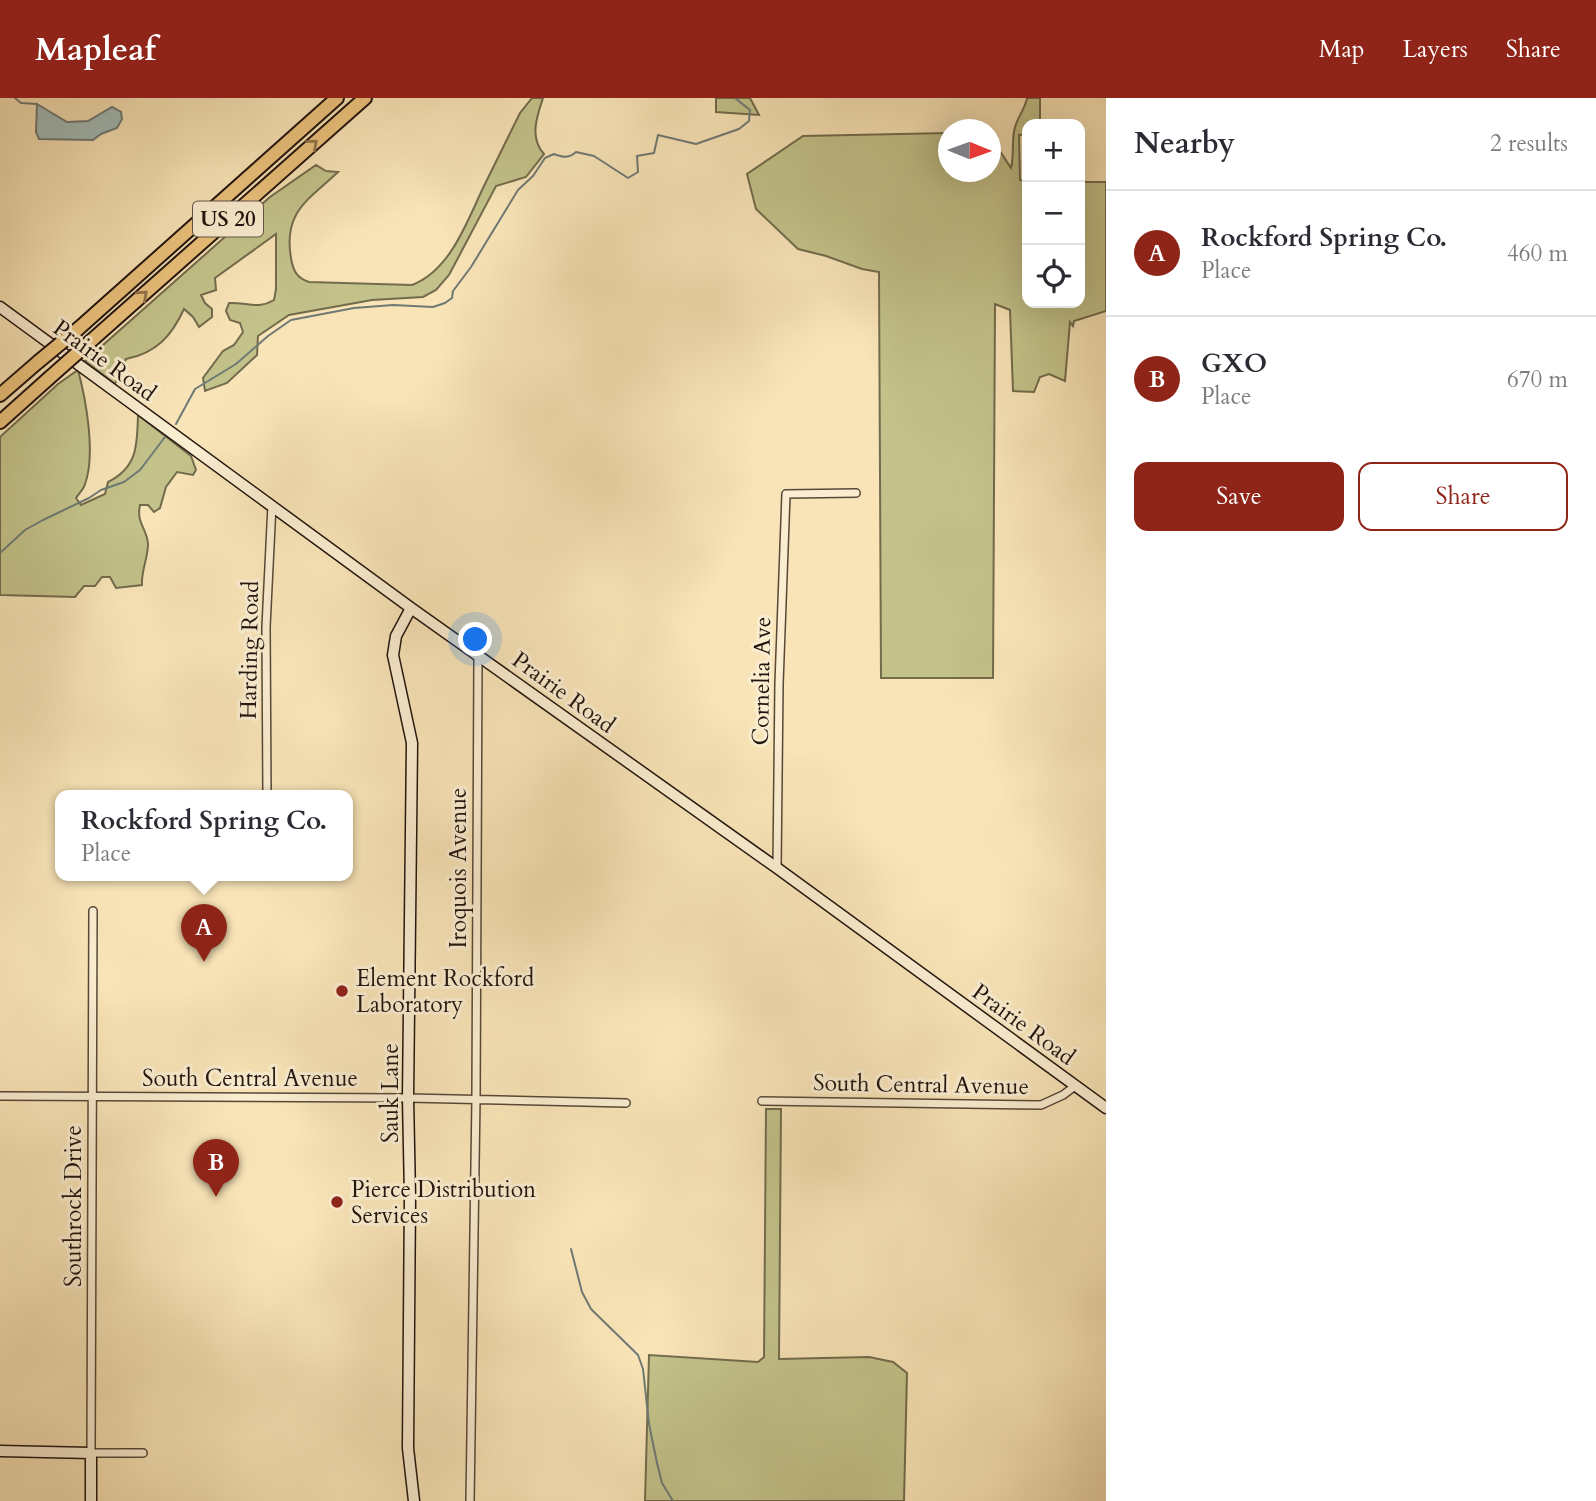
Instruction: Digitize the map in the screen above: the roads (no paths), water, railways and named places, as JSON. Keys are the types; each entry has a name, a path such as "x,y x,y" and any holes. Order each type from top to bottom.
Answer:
{"highway":[{"name":"US 20","path":"0,395 337,98"},
{"name":"US 20","path":"0,422 365,98"}],"street":[{"name":"Prairie Road","path":"0,307 411,608 777,868 1106,1108"},
{"name":"Cornelia Ave","path":"777,868 780,643 786,494 856,493"},
{"name":"Harding Road","path":"267,790 267,627 272,505"},
{"name":"Sauk Lane","path":"411,608 396,636 393,655 412,743 408,1448 414,1501"},
{"name":"Iroquois Avenue","path":"470,1501 476,1098 478,654"},
{"name":"Southrock Drive","path":"91,1501 93,911"},
{"name":"South Central Avenue","path":"762,1101 1041,1105 1075,1086"},
{"name":"South Central Avenue","path":"0,1096 476,1098 626,1103"},
{"path":"0,1451 143,1453"}],"water":[{"path":"37,104 67,122 88,121 112,107 121,112 122,119 117,128 93,140 39,139 36,132"}],"waterway":[{"path":"15,98 21,103 37,104"},
{"path":"176,424 195,389 236,364 291,320 354,308 393,305 433,307 452,298 453,291 471,267 518,190 533,176 545,158 554,154 568,156 576,152 594,156 628,178 638,172 637,156 654,153 658,135 696,144 739,129 749,121 750,110 735,98"},
{"path":"0,553 25,530 101,490 124,482 140,470 165,437"},
{"path":"571,1249 582,1292 591,1309 638,1355 643,1369 649,1424 657,1463 662,1483 673,1501"}],"place":[{"name":"Rockford Spring Co.","path":"204,962"},
{"name":"Element Rockford Laboratory","path":"342,991"},
{"name":"GXO","path":"216,1197"},
{"name":"Pierce Distribution Services","path":"337,1202"}]}
